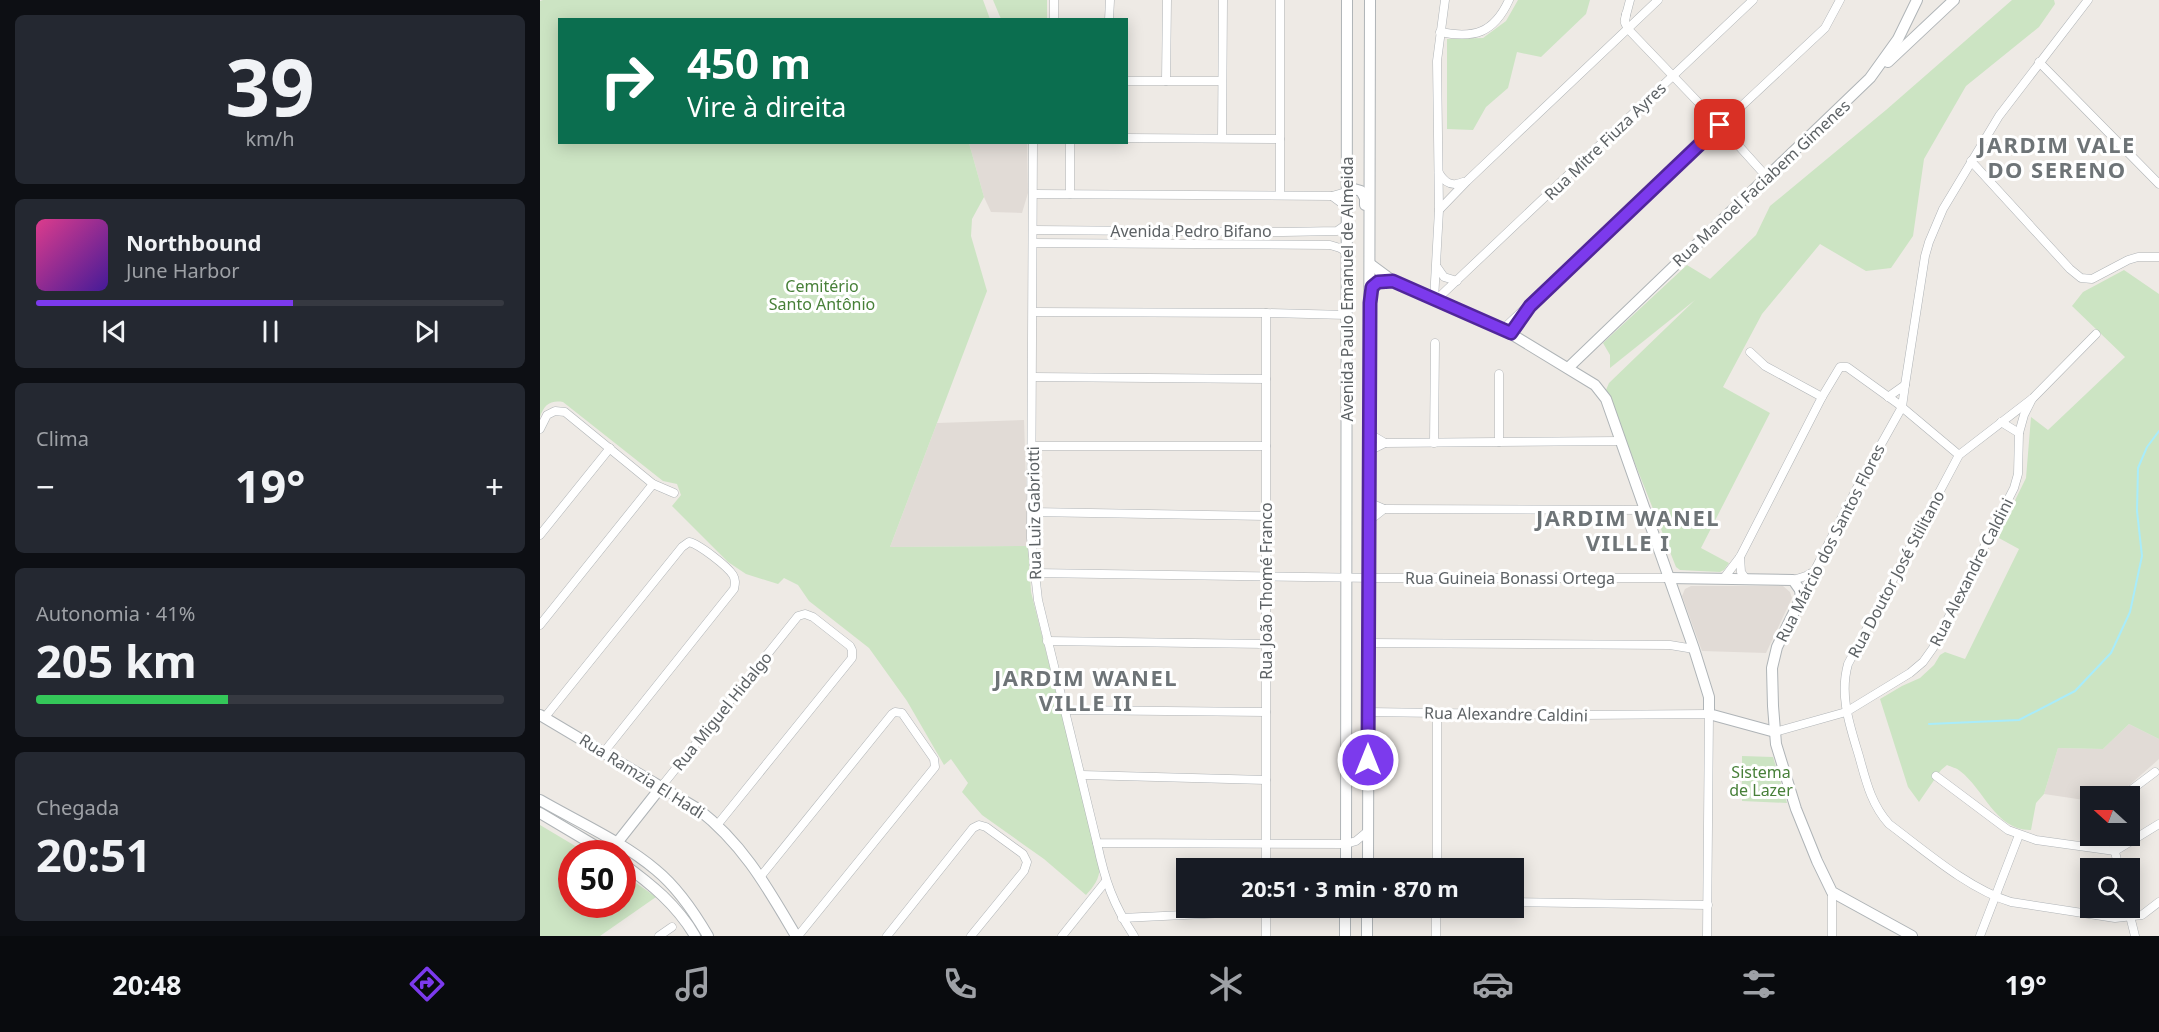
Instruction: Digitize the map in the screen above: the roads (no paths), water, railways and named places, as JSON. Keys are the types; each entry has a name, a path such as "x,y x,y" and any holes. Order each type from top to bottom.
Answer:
{"street":[{"path":"1054,0 1054,18"},
{"path":"1110,0 1110,18"},
{"path":"1166,81 1167,0"},
{"path":"1222,138 1223,0"},
{"path":"1280,0 1280,195"},
{"name":"Avenida Paulo Emanuel de Almeida","path":"1346,858 1347,0"},
{"name":"Avenida Paulo Emanuel de Almeida","path":"1368,858 1370,0"},
{"path":"1435,300 1439,210 1437,61 1445,0"},
{"path":"1440,32 1473,35 1485,30 1502,16 1509,0"},
{"path":"1617,39 1630,0"},
{"path":"1648,0 1657,0"},
{"path":"1439,210 1657,0"},
{"name":"Rua Mitre Fiuza Ayres","path":"1435,300 1754,0"},
{"path":"1507,331 1530,306 1825,27 1840,0"},
{"path":"1870,78 1954,0"},
{"name":"Rua Márcio dos Santos Flores","path":"1832,892 1796,809 1776,744 1772,668 1777,647 1860,482 1902,407 1929,242 1942,209 1999,116 2088,0"},
{"path":"1916,3 1916,14 1929,20 1936,17"},
{"name":"Rua Manoel Faciabem Gimenes","path":"1568,368 1870,78 1898,39 1916,3"},
{"path":"1626,14 1625,23 1628,29 1766,176"},
{"path":"2039,62 2159,184"},
{"path":"1128,81 1222,81"},
{"path":"1128,138 1280,139"},
{"name":"Rua Luiz Gabriotti","path":"1033,144 1032,512 1034,573 1047,641 1082,775 1106,881 1122,918 1134,936"},
{"path":"1070,144 1070,194"},
{"path":"1971,161 2070,269 2081,278 2092,279 2138,257 2159,257"},
{"path":"1439,173 1446,181 1455,185"},
{"path":"1439,192 1467,181"},
{"path":"1034,194 1332,196 1357,189 1364,195 1365,229 1370,249"},
{"path":"1439,192 1443,201 1450,199"},
{"path":"1332,196 1347,207"},
{"name":"Avenida Pedro Bifano","path":"1033,230 1337,231 1347,224"},
{"path":"1283,232 1283,245"},
{"name":"Avenida Pedro Bifano","path":"1033,243 1330,245 1347,252"},
{"path":"1370,264 1393,281 1507,331 1595,385"},
{"path":"1437,267 1444,277 1457,281 1452,290 1451,301 1458,310"},
{"path":"1416,292 1427,289 1434,279 1437,267"},
{"path":"1370,292 1378,282 1393,281"},
{"path":"1507,331 1530,306"},
{"path":"1033,312 1347,315"},
{"name":"Rua João Thomé Franco","path":"1266,313 1266,858"},
{"path":"1517,322 1518,335 1522,340"},
{"name":"Rua Doutor José Stilitano","path":"2080,914 2011,902 1995,897 1976,887 1896,829 1879,813 1871,797 1846,712 1844,677 1848,664 1959,455 2033,398 2096,334"},
{"path":"1434,443 1435,343"},
{"path":"1585,350 1582,358 1583,369 1606,399 1709,697 1707,936"},
{"path":"1750,352 1765,366 1822,397"},
{"path":"1724,578 1740,557 1837,370 1844,366 1902,407 1959,455"},
{"path":"1499,374 1499,442"},
{"path":"1033,376 1266,379"},
{"path":"1888,397 1905,385"},
{"name":"Rua Alexandre Caldini","path":"1368,712 1709,714 1775,732 1846,712 1910,673 1923,662 1933,648 2014,488 2018,474 2019,433 2024,415 2033,398"},
{"path":"540,429 547,415 555,411 565,412 653,484 674,493"},
{"path":"2001,422 2019,433"},
{"path":"1370,434 1385,443"},
{"path":"1369,451 1385,443 1621,441"},
{"path":"1032,446 1266,446"},
{"path":"540,535 609,448"},
{"path":"540,625 653,484"},
{"path":"1370,503 1384,509 1646,510"},
{"path":"1370,520 1384,509"},
{"path":"1032,512 1266,516"},
{"path":"543,716 682,548 689,542 693,543 732,574 735,581 730,596 604,752"},
{"path":"1651,578 1660,570 1661,557"},
{"path":"1740,557 1742,572 1746,579"},
{"name":"Rua Guineia Bonassi Ortega","path":"1369,578 1793,579 1806,576 1816,570"},
{"path":"1034,573 1369,578"},
{"path":"1675,597 1676,591 1682,584 1694,578"},
{"path":"1793,579 1800,590 1801,598"},
{"name":"Rua Miguel Hidalgo","path":"619,840 798,616 809,615 852,650 852,658 717,824"},
{"path":"1670,645 1680,641 1686,633 1686,628"},
{"path":"1047,641 1266,644"},
{"path":"1369,643 1670,645 1694,649"},
{"path":"1751,727 1761,725 1767,720 1773,706"},
{"path":"1065,710 1266,712"},
{"path":"761,876 892,714 899,712 904,716 934,759 935,767 797,936"},
{"path":"1437,713 1437,858"},
{"name":"Rua Ramzia El Hadi","path":"543,716 698,809 717,824 746,855 797,936"},
{"path":"2137,786 2156,772"},
{"path":"1082,775 1266,780"},
{"path":"1936,776 2008,830 2036,840 2115,851 2159,824"},
{"path":"540,800 609,840"},
{"path":"540,813 587,840"},
{"path":"887,936 973,828 979,825 986,827 1023,854 1027,862 1024,871 971,936"},
{"path":"1097,843 1346,844 1363,837 1368,831"},
{"path":"1980,936 2019,835"},
{"path":"2113,846 2117,858"},
{"path":"636,857 656,870 672,886 694,912 708,936"},
{"path":"636,873 673,904 695,936"},
{"path":"1062,936 1106,881"},
{"path":"1832,936 1832,892 1912,936"},
{"path":"1524,902 1708,905"},
{"name":"Rua Doutor José Stilitano","path":"2140,915 2159,902"},
{"path":"1122,918 1176,915"},
{"path":"1266,918 1266,936"},
{"path":"1345,918 1345,936"},
{"path":"1367,918 1367,936"},
{"path":"1436,918 1436,936"},
{"path":"2130,918 2136,936"},
{"path":"659,936 672,927"}],"waterway":[{"path":"1929,724 2019,720 2075,691 2111,653 2130,612 2142,556 2137,511 2138,468 2147,447 2159,431"}],"district":[{"name":"JARDIM VALE DO SERENO","path":"2057,156"},
{"name":"JARDIM WANEL VILLE I","path":"1628,530"},
{"name":"JARDIM WANEL VILLE II","path":"1086,690"}],"park label":[{"name":"Cemitério Santo Antônio","path":"822,295"},
{"name":"Sistema de Lazer","path":"1761,781"}]}
